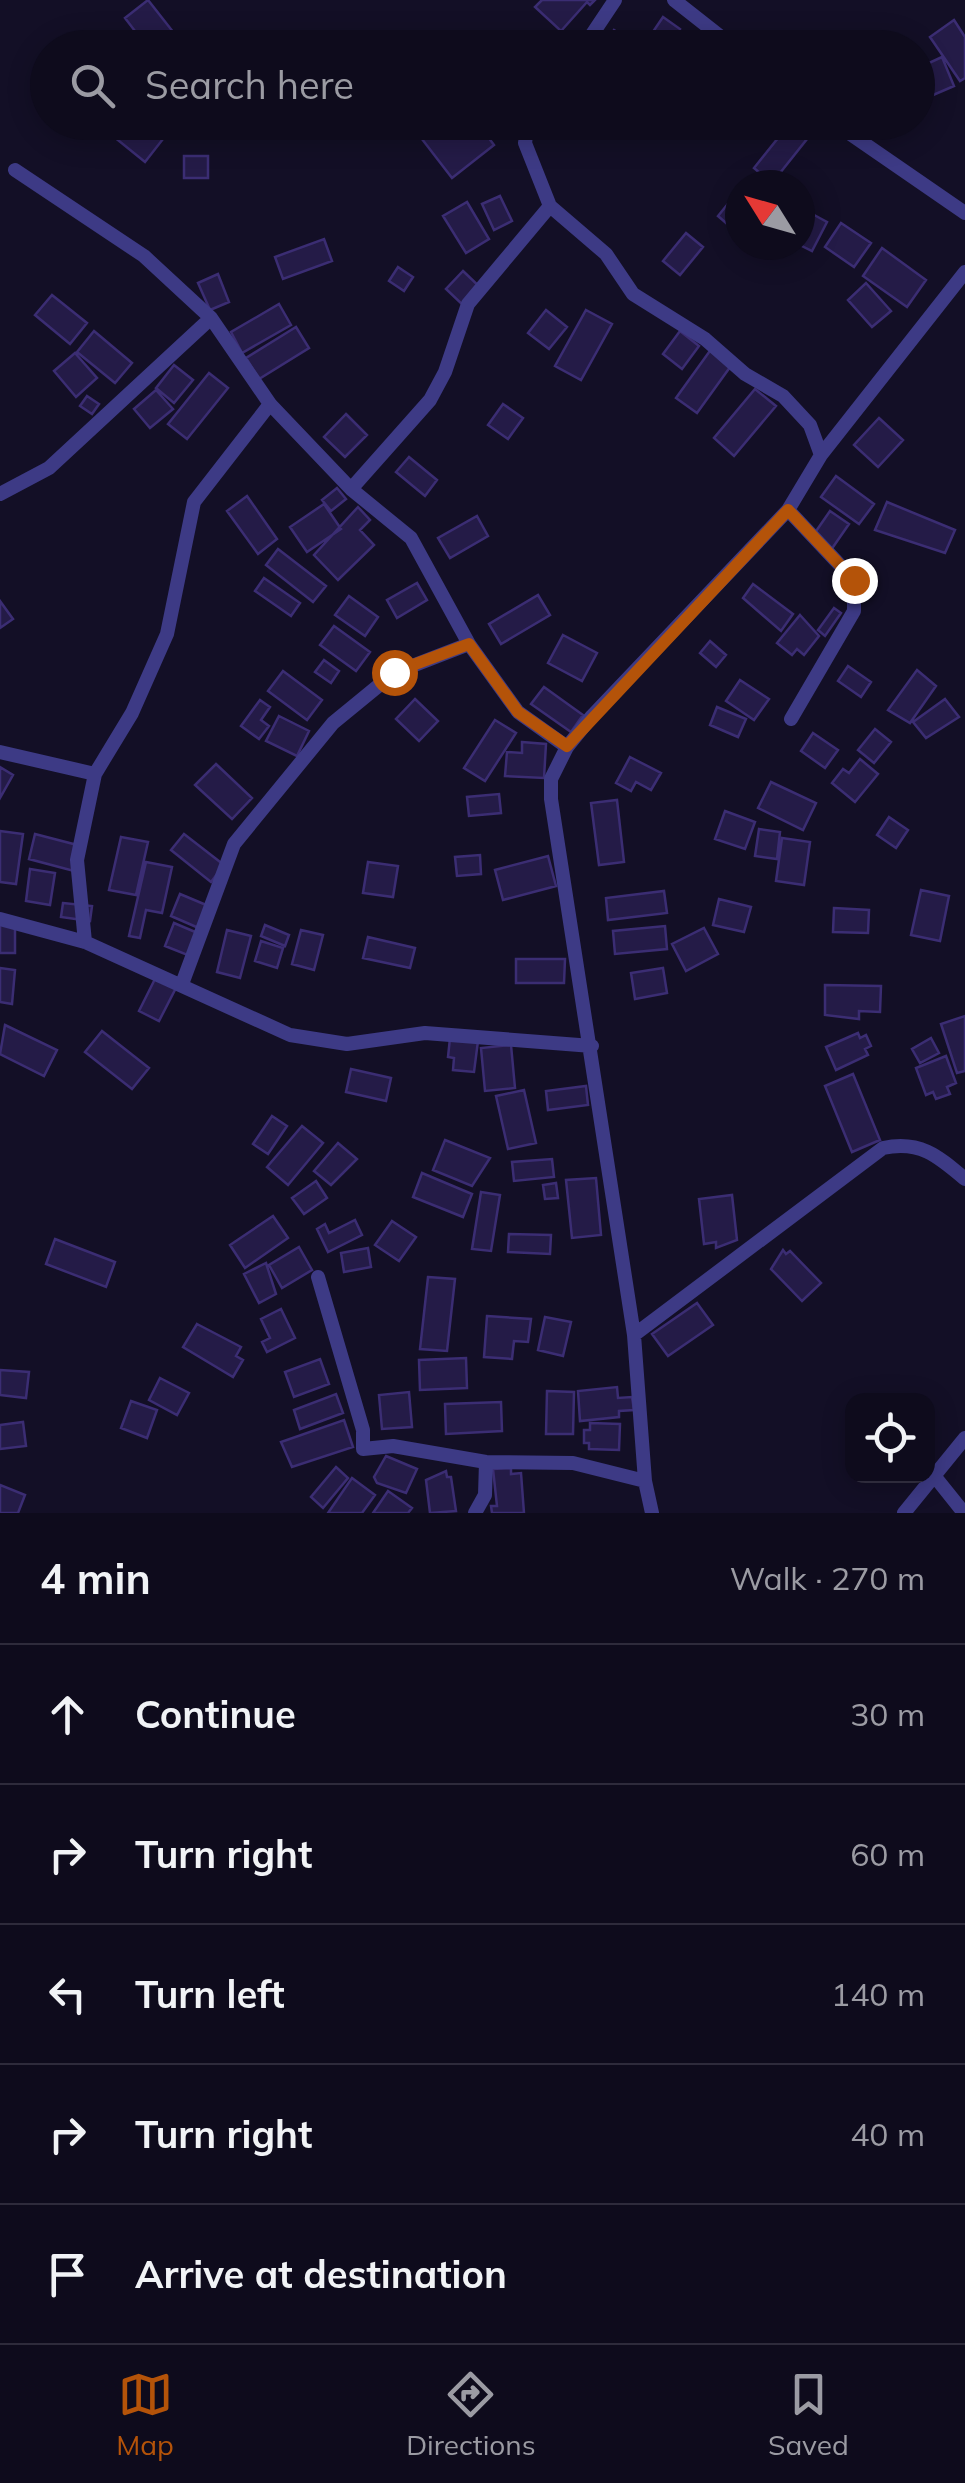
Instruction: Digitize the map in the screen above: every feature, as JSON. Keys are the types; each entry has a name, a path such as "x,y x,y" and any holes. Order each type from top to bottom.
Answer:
{"street":[{"path":"595,30 615,0"},
{"path":"674,0 713,30"},
{"path":"525,140 550,206 606,254 633,294 705,339 744,374 783,396 810,425 821,455"},
{"path":"859,140 965,214"},
{"path":"15,170 144,256 211,318 270,404 351,489 411,538 469,644 518,712 567,746"},
{"path":"351,489 430,400 468,304 550,206"},
{"path":"652,1513 645,1481 634,1335 592,1046 553,818 551,779 567,746 788,510 821,455 965,272"},
{"path":"0,494 49,468 211,318"},
{"path":"85,942 77,860 95,774 132,713 167,634 194,502 270,404"},
{"path":"788,510 854,580 857,595 854,611 791,719"},
{"path":"182,984 234,844 333,722 394,672 469,644"},
{"path":"0,752 95,774"},
{"path":"0,919 85,942 290,1035 346,1044 425,1033 592,1046"},
{"path":"634,1335 884,1148 906,1143 935,1153 965,1179"},
{"path":"318,1277 362,1430 362,1449 393,1446 486,1462 573,1463 645,1481"},
{"path":"904,1513 965,1438"},
{"path":"475,1513 484,1495 486,1462"},
{"path":"936,1478 964,1513"}],"building":[{"path":"148,0 172,30 134,30 125,18"},
{"path":"542,0 595,0 590,5 587,2 562,30 535,7"},
{"path":"663,17 680,29 679,30 654,30"},
{"path":"954,20 965,37 965,78 960,81 935,44 935,33"},
{"path":"942,57 954,86 935,94 935,60"},
{"path":"118,140 162,140 145,162"},
{"path":"423,140 490,140 494,145 452,178"},
{"path":"777,140 806,140 782,170 754,168"},
{"path":"184,156 208,156 208,178 184,178"},
{"path":"500,196 512,221 494,230 482,204"},
{"path":"467,202 489,239 466,253 443,216"},
{"path":"815,216 827,222 815,245"},
{"path":"841,223 871,243 854,267 825,247"},
{"path":"686,233 703,247 680,275 663,261"},
{"path":"324,239 332,261 283,279 275,257"},
{"path":"882,248 926,280 907,307 863,276"},
{"path":"398,267 413,277 404,291 389,281"},
{"path":"463,271 482,289 465,307 446,289"},
{"path":"218,274 229,302 210,310 198,283"},
{"path":"866,283 891,311 872,327 848,300"},
{"path":"52,295 87,323 70,344 35,315"},
{"path":"279,304 291,325 242,353 231,332"},
{"path":"546,310 567,327 549,349 528,333"},
{"path":"586,310 612,324 581,380 555,366"},
{"path":"296,327 309,348 259,379 246,358"},
{"path":"94,331 132,363 115,383 77,352"},
{"path":"680,331 699,346 682,369 663,354"},
{"path":"712,348 733,363 697,413 676,398"},
{"path":"75,353 97,378 76,397 54,371"},
{"path":"174,365 193,380 174,403 156,388"},
{"path":"209,373 228,388 187,439 168,424"},
{"path":"755,389 776,406 734,456 714,438"},
{"path":"156,390 173,409 150,428 134,409"},
{"path":"87,396 99,404 92,414 80,406"},
{"path":"503,404 523,418 508,439 488,425"},
{"path":"346,414 367,435 345,457 324,437"},
{"path":"879,418 903,440 878,467 854,445"},
{"path":"409,457 437,480 425,496 396,472"},
{"path":"836,476 874,504 859,524 821,497"},
{"path":"337,488 346,499 331,511 322,500"},
{"path":"247,496 277,539 258,554 227,511"},
{"path":"887,502 955,530 945,553 875,530"},
{"path":"324,504 341,529 307,552 290,527"},
{"path":"358,507 370,520 360,530 374,545 338,580 314,555"},
{"path":"830,511 849,524 831,550 812,537"},
{"path":"477,516 488,536 450,558 438,538"},
{"path":"278,549 326,586 313,602 266,565"},
{"path":"264,578 300,603 291,616 255,591"},
{"path":"417,583 427,600 397,618 387,600"},
{"path":"753,584 793,614 781,631 743,598"},
{"path":"538,595 550,615 501,644 489,624"},
{"path":"349,596 378,617 365,636 335,615"},
{"path":"0,601 13,619 0,628"},
{"path":"834,608 841,613 825,636 818,630"},
{"path":"800,615 819,636 804,655 797,649 792,655 777,643"},
{"path":"334,626 370,652 356,671 320,645"},
{"path":"563,635 597,653 582,681 548,663"},
{"path":"710,641 726,655 716,667 700,653"},
{"path":"324,660 339,671 331,683 315,672"},
{"path":"848,666 871,682 861,697 838,681"},
{"path":"917,670 936,686 910,723 888,710"},
{"path":"283,671 322,700 307,720 268,691"},
{"path":"740,680 769,699 754,720 726,701"},
{"path":"544,687 583,715 571,732 531,704"},
{"path":"415,699 438,721 419,741 396,719"},
{"path":"945,699 959,717 926,738 913,722"},
{"path":"260,700 270,707 261,720 269,726 259,739 241,726"},
{"path":"717,707 746,719 738,737 710,725"},
{"path":"279,716 309,731 297,756 266,741"},
{"path":"495,720 516,733 485,781 464,768"},
{"path":"875,729 891,742 874,763 858,750"},
{"path":"813,733 838,750 825,768 801,751"},
{"path":"522,742 546,744 544,778 505,776 507,752 522,753"},
{"path":"630,757 661,773 651,790 636,782 631,791 616,783"},
{"path":"860,759 878,774 855,802 832,783 843,769 849,773"},
{"path":"216,764 252,798 232,819 195,785"},
{"path":"0,767 13,775 0,798"},
{"path":"771,782 816,803 803,830 758,808"},
{"path":"499,794 501,813 469,816 467,797"},
{"path":"617,800 624,862 599,865 591,803"},
{"path":"725,811 755,822 745,849 715,839"},
{"path":"889,817 908,830 896,848 877,835"},
{"path":"759,829 780,832 777,859 755,856"},
{"path":"0,831 23,834 16,884 0,882"},
{"path":"35,834 81,846 74,871 29,859"},
{"path":"184,834 224,865 211,882 171,850"},
{"path":"121,837 148,842 136,895 109,890"},
{"path":"782,838 810,842 804,885 776,881"},
{"path":"480,855 481,874 457,876 455,857"},
{"path":"548,856 556,886 503,900 495,870"},
{"path":"146,862 172,867 162,913 146,910 140,938 129,936"},
{"path":"368,862 398,866 393,897 363,893"},
{"path":"30,869 55,873 50,905 26,901"},
{"path":"921,890 949,896 940,941 911,935"},
{"path":"664,891 667,913 608,920 606,898"},
{"path":"180,894 211,907 201,929 171,916"},
{"path":"719,899 751,907 744,932 713,925"},
{"path":"63,903 92,906 90,921 61,917"},
{"path":"834,908 869,910 868,933 833,932"},
{"path":"0,920 15,920 15,953 0,953"},
{"path":"174,923 200,934 190,956 165,946"},
{"path":"265,925 289,935 285,946 261,936"},
{"path":"665,926 667,949 615,954 613,931"},
{"path":"704,928 718,954 686,971 672,944"},
{"path":"227,930 251,936 240,978 217,972"},
{"path":"301,930 323,935 314,970 292,964"},
{"path":"368,937 415,948 410,968 363,958"},
{"path":"261,941 283,948 277,968 255,961"},
{"path":"516,959 565,959 564,983 516,983"},
{"path":"0,968 15,970 12,1004 0,1002"},
{"path":"663,968 667,993 635,999 631,973"},
{"path":"158,973 178,984 159,1021 139,1011"},
{"path":"825,985 881,986 880,1012 859,1011 859,1019 825,1015"},
{"path":"965,1016 965,1071 957,1073 941,1024"},
{"path":"5,1025 57,1050 44,1076 0,1054"},
{"path":"102,1031 149,1068 132,1089 85,1052"},
{"path":"858,1033 860,1038 866,1035 871,1046 865,1049 868,1055 836,1070 826,1047"},
{"path":"450,1038 478,1041 474,1072 453,1070 454,1058 448,1057"},
{"path":"931,1038 939,1053 920,1063 912,1049"},
{"path":"511,1045 515,1088 485,1091 481,1048"},
{"path":"946,1056 956,1083 947,1087 950,1094 936,1099 933,1092 926,1095 916,1068"},
{"path":"351,1069 391,1078 386,1101 346,1092"},
{"path":"853,1074 880,1140 852,1152 825,1086"},
{"path":"586,1086 588,1105 548,1110 546,1091"},
{"path":"524,1090 536,1143 508,1149 496,1096"},
{"path":"272,1116 287,1126 268,1154 253,1144"},
{"path":"302,1126 323,1143 288,1185 267,1167"},
{"path":"445,1140 490,1158 472,1186 433,1170"},
{"path":"338,1143 357,1159 331,1185 314,1171"},
{"path":"552,1159 554,1177 514,1181 512,1162"},
{"path":"422,1173 472,1194 463,1217 413,1197"},
{"path":"596,1178 601,1235 572,1238 566,1180"},
{"path":"316,1181 327,1198 304,1214 292,1198"},
{"path":"556,1183 558,1198 545,1199 543,1185"},
{"path":"481,1192 500,1195 491,1251 472,1249"},
{"path":"732,1195 737,1240 716,1248 716,1242 704,1244 699,1199"},
{"path":"273,1216 288,1238 245,1268 230,1245"},
{"path":"355,1220 362,1235 328,1252 317,1229 325,1224 329,1233"},
{"path":"392,1221 416,1237 399,1261 375,1245"},
{"path":"509,1234 551,1235 550,1254 508,1252"},
{"path":"55,1239 115,1262 106,1287 46,1264"},
{"path":"299,1247 312,1270 282,1288 269,1265"},
{"path":"368,1248 371,1267 344,1272 341,1253"},
{"path":"783,1250 786,1254 790,1251 821,1283 802,1301 771,1269"},
{"path":"266,1263 276,1294 259,1303 244,1274"},
{"path":"428,1277 455,1279 447,1351 420,1349"},
{"path":"697,1303 713,1325 668,1356 652,1334"},
{"path":"281,1309 295,1338 267,1352 262,1342 270,1338 261,1319"},
{"path":"487,1316 531,1319 528,1342 514,1341 512,1359 484,1357"},
{"path":"545,1317 571,1322 563,1356 538,1350"},
{"path":"197,1324 241,1347 236,1356 243,1360 233,1377 183,1347"},
{"path":"466,1358 467,1388 420,1390 419,1360"},
{"path":"320,1359 329,1384 294,1397 285,1372"},
{"path":"0,1370 29,1372 26,1398 0,1395"},
{"path":"160,1378 189,1393 177,1415 149,1400"},
{"path":"617,1387 618,1398 632,1397 634,1410 619,1411 619,1417 580,1421 578,1391"},
{"path":"547,1391 574,1392 573,1434 546,1434"},
{"path":"409,1392 412,1427 382,1429 379,1395"},
{"path":"336,1394 343,1413 300,1429 294,1410"},
{"path":"131,1401 157,1410 147,1438 121,1428"},
{"path":"501,1402 502,1431 446,1434 445,1404"},
{"path":"344,1420 353,1447 292,1467 281,1442"},
{"path":"23,1422 26,1446 0,1449 0,1425"},
{"path":"590,1423 620,1424 619,1450 589,1449 589,1443 584,1443 584,1430 590,1430"},
{"path":"386,1456 417,1469 406,1493 377,1483 374,1477"},
{"path":"336,1467 348,1478 323,1508 311,1497"},
{"path":"511,1468 511,1474 521,1473 524,1513 492,1513 491,1506 497,1506 493,1469"},
{"path":"446,1471 447,1477 451,1477 456,1511 430,1513 426,1480"},
{"path":"352,1478 375,1495 362,1513 328,1513"},
{"path":"0,1485 25,1495 18,1513 0,1513"},
{"path":"388,1491 412,1508 408,1513 373,1513"}],"route":[{"path":"394,672 469,644 518,712 567,746 788,510 854,580"}]}
